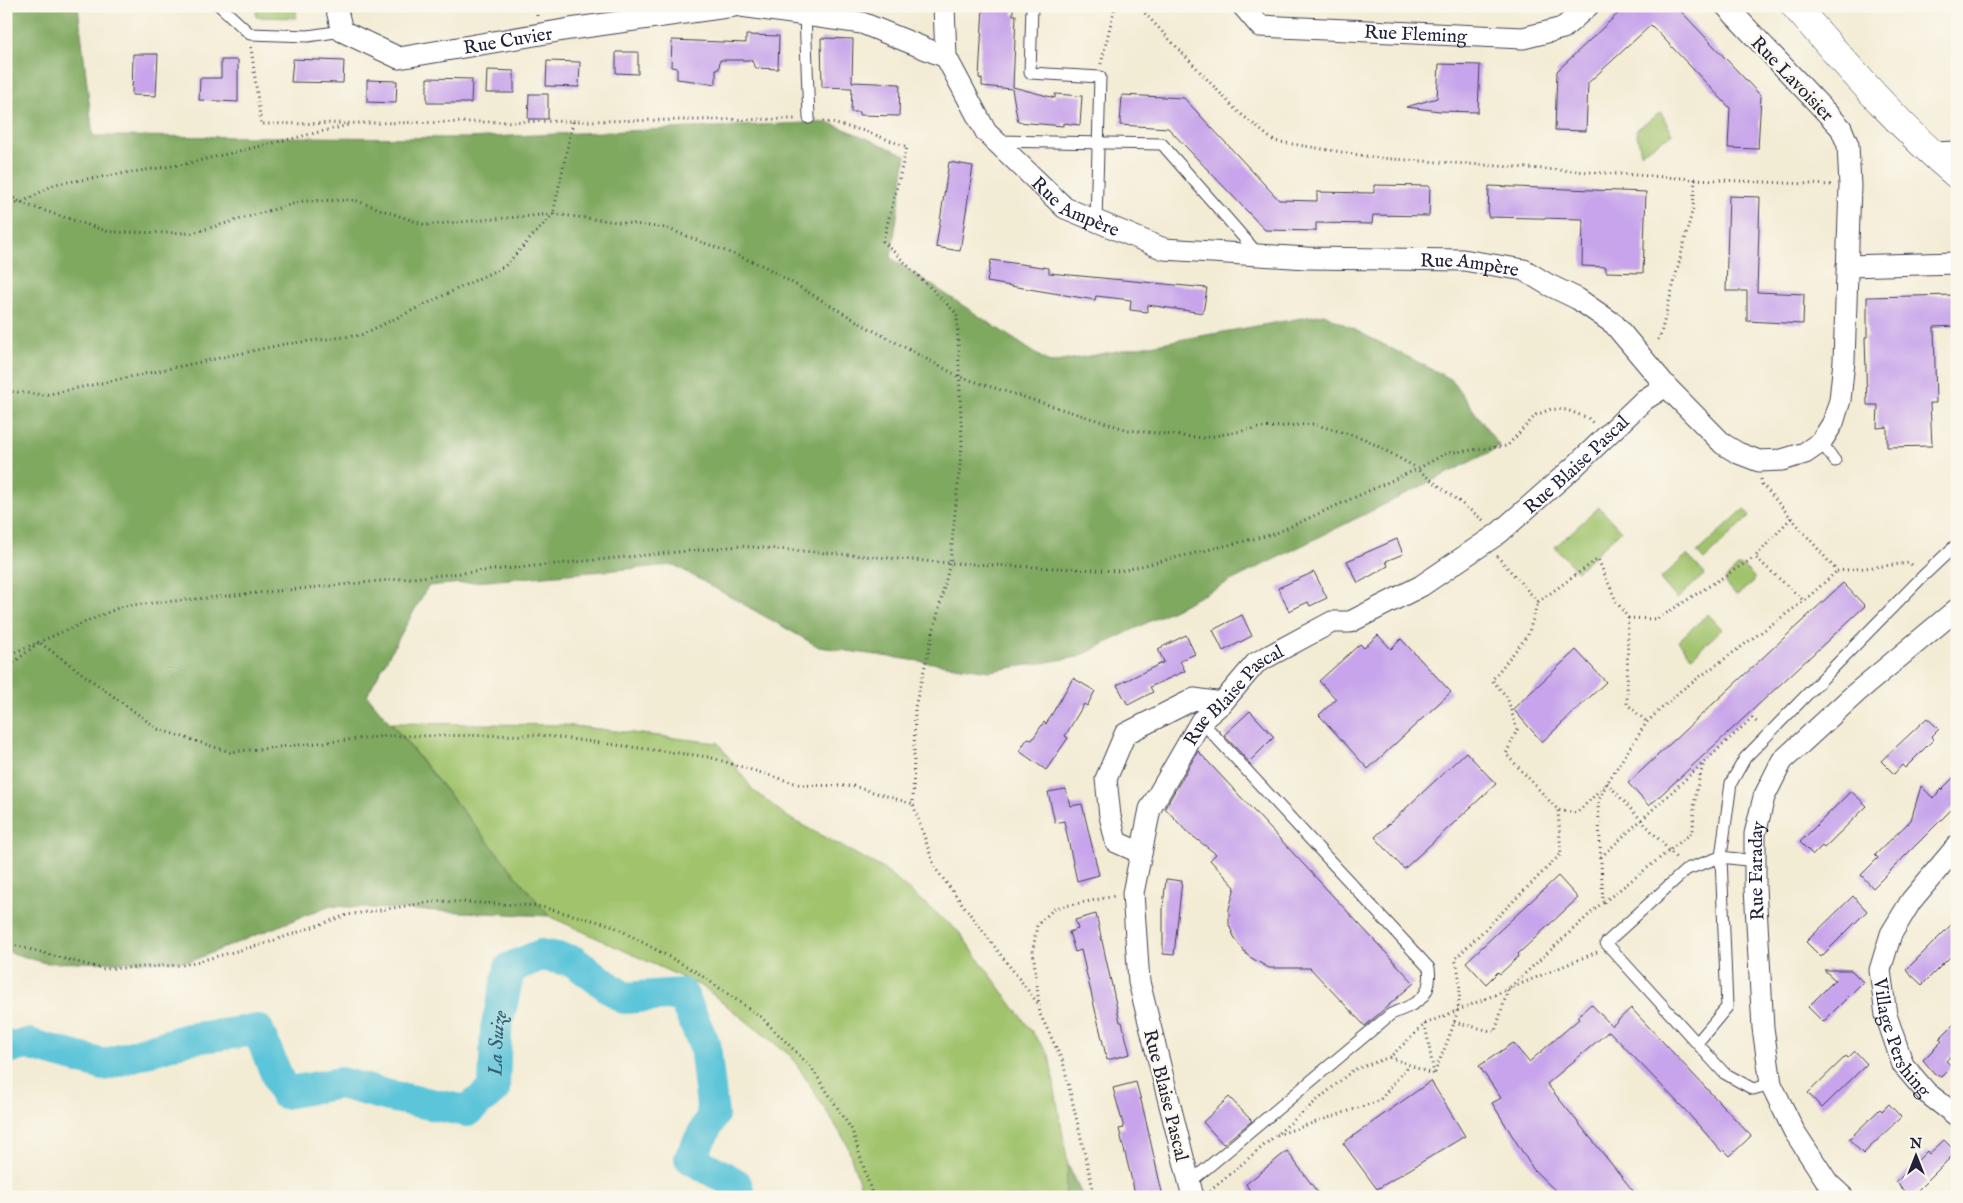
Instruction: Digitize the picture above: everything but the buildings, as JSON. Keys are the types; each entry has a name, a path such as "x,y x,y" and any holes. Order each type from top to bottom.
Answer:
{"street":[{"path":"336,6 342,31"},
{"name":"Rue Cuvier","path":"342,31 399,58 570,29 734,6"},
{"path":"742,6 862,23 946,57"},
{"name":"Rue Ampère","path":"944,6 946,57 986,132 1065,208 1164,249 1259,255 1464,260 1524,270 1578,299 1614,324 1666,386 1724,444 1738,454 1759,461 1782,460 1805,453 1821,442 1833,423 1840,400 1844,361 1850,186 1848,145 1841,128"},
{"name":"Rue Fleming","path":"1243,6 1260,26 1523,38 1563,28 1588,6"},
{"name":"Rue Lavoisier","path":"1726,6 1841,128"},
{"path":"1795,6 1925,148 1957,175"},
{"path":"1846,266 1957,263"},
{"name":"Rue Blaise Pascal","path":"1195,1192 1139,982 1133,893 1150,809 1201,721 1222,703 1256,663 1332,622 1350,622 1422,586 1492,538 1644,400 1666,386"},
{"name":"Rue Faraday","path":"1830,1192 1794,1131 1771,1084 1763,1028 1755,834 1764,797 1782,760 1856,693 1957,609"},
{"path":"1141,854 1116,842 1110,816 1106,779 1125,734 1194,699 1222,703"},
{"name":"Village Pershing","path":"1957,846 1911,900 1891,934 1880,970 1886,1015 1903,1065 1927,1093 1957,1116"}],"lane":[{"path":"220,6 250,34 308,36 342,31"},
{"path":"1032,6 1030,73 1100,77 1096,221"},
{"path":"805,15 809,118"},
{"path":"996,141 1162,144 1259,255"},
{"path":"1925,148 1957,147"},
{"path":"1821,442 1835,461"},
{"path":"1697,1043 1726,1008 1721,857 1731,783 1745,758 1923,576 1957,544"},
{"path":"1195,1192 1391,1014 1424,996 1429,990 1431,980 1429,968 1201,721"},
{"path":"1755,861 1721,857 1687,869 1606,943 1724,1073 1753,1089 1771,1084"}],"path":[{"path":"1100,77 1101,64 1115,6"},
{"path":"1138,6 1236,110 1274,140 1378,158 1695,179 1850,186"},
{"path":"250,34 262,124 782,120 809,118 865,131 907,147 883,241 957,314 962,444 950,563 915,707 912,804 936,868 1039,1005"},
{"path":"6,391 45,395 285,344 361,335 505,266 553,214 573,122"},
{"path":"6,203 21,203 55,184 185,164 356,124"},
{"path":"1640,355 1660,337 1692,208 1695,179"},
{"path":"6,192 21,203 109,232 192,232 303,201 354,200 425,225 553,214 666,228 764,266 865,326 960,377 1128,430 1203,438 1258,428 1313,424 1363,438 1417,469 1492,538 1538,602"},
{"path":"6,656 123,606 740,546 950,563 1120,571 1274,534 1417,469 1447,453 1507,446 1536,415 1551,410 1567,410 1588,418 1606,436"},
{"path":"1759,461 1762,484 1837,571"},
{"path":"1628,618 1657,619 1755,557 1791,518"},
{"path":"1755,557 1804,601"},
{"path":"1434,1075 1459,1010 1459,973 1455,959 1561,854 1558,810 1506,754 1517,730 1507,697 1492,680 1528,635 1538,602 1598,559 1616,601 1628,618 1627,704 1647,722"},
{"path":"1604,902 1598,802 1607,784 1647,722 1679,692 1804,601 1837,571 1910,563 1923,576"},
{"path":"6,669 39,642"},
{"path":"39,642 158,729 230,752 386,736 539,735 709,757 800,785 853,786 912,804"},
{"path":"1601,857 1752,718 1769,733"},
{"path":"1454,1022 1495,1032 1508,990 1604,902 1693,832 1692,808 1697,783 1706,760"},
{"path":"1558,810 1578,812 1607,784"},
{"path":"1607,784 1687,869"},
{"path":"1091,1197 1095,1195 1063,1062 1040,1014 1033,950 1037,925 1055,908 1133,893"},
{"path":"6,943 103,969 184,965 267,943 348,915 439,900 538,906 611,925 695,971 761,1017 811,1067 852,1130 873,1197"},
{"path":"1195,1192 1276,1136 1353,1070 1390,1057 1425,1024 1610,947"},
{"path":"1425,1024 1434,1075"},
{"path":"1390,1057 1434,1075"},
{"path":"1276,1136 1379,1101 1409,1065"}],"green space":[{"path":"6,6 78,6 93,136 467,138 828,122 906,155 891,258 1050,363 1324,314 1451,379 1500,447 1078,657 990,671 819,647 674,565 428,586 367,695 549,916 329,906 191,961 45,963 6,951"},
{"path":"257,6 297,6 296,18 256,17"},
{"path":"1661,112 1672,134 1641,153 1636,130"},
{"path":"1599,507 1621,531 1577,571 1555,547"},
{"path":"1744,509 1750,516 1704,560 1697,552"},
{"path":"1687,555 1705,574 1677,599 1660,579"},
{"path":"1739,566 1744,567 1754,577 1754,581 1739,594 1735,594 1726,583 1726,578"},
{"path":"1708,614 1722,629 1692,657 1678,641"},
{"path":"391,723 564,725 718,743 753,790 789,818 882,868 959,932 1049,1055 1068,1165 1065,1197 864,1197 846,1142 792,1057 703,987 549,916"},
{"path":"1068,1165 1083,1197 1065,1197"}],"waterway":[{"name":"La Suize","path":"6,1048 28,1044 104,1065 187,1039 258,1030 284,1093 340,1083 389,1096 467,1111 494,1089 496,1029 510,968 541,955 573,961 624,998 682,994 705,1046 713,1115 690,1158 736,1184 740,1197"}]}
